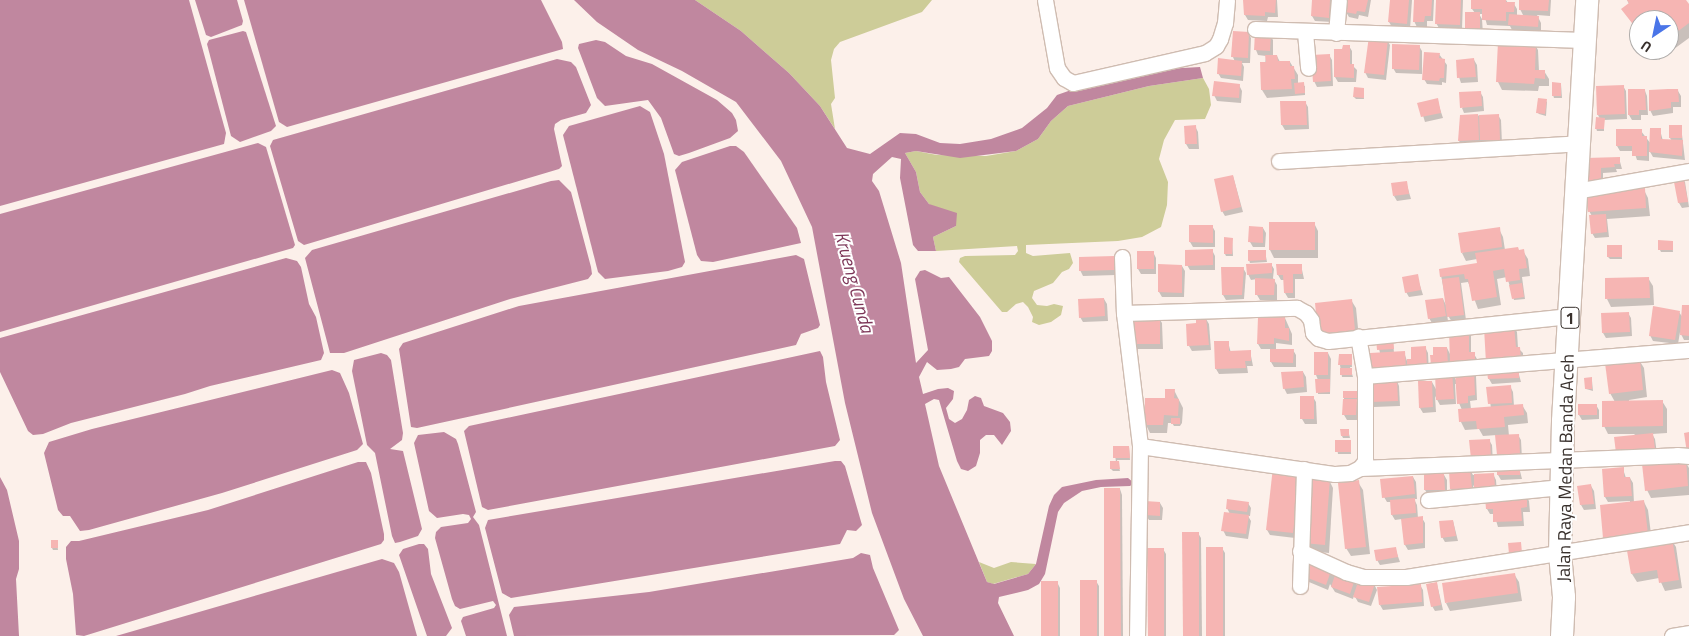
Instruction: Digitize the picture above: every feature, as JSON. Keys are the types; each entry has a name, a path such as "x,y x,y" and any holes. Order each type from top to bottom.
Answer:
{"highway":[{"name":"Jalan Raya Medan Banda Aceh","path":"1562,636 1564,597 1560,554 1562,460 1575,191 1588,0"}],"street":[{"path":"1045,0 1057,68 1064,78 1073,83 1204,54 1216,46 1220,39 1225,22 1227,0"},
{"path":"1336,33 1339,0"},
{"path":"1255,29 1584,40"},
{"path":"1305,32 1308,68"},
{"path":"1279,161 1579,143"},
{"path":"1575,191 1689,171"},
{"path":"1122,256 1124,313 1140,446 1137,636"},
{"path":"1124,313 1297,308 1306,313 1311,320 1312,333 1318,338 1328,341 1570,316"},
{"path":"1358,337 1365,376 1365,461 1360,468"},
{"path":"1365,376 1689,350"},
{"path":"1140,446 1335,474 1350,473 1360,468 1689,456"},
{"path":"1300,586 1304,469"},
{"path":"1428,500 1561,487"},
{"path":"1300,551 1346,572 1363,577 1383,578 1415,576 1689,532"},
{"path":"1672,636 1689,633"}],"shaded area":[{"path":"695,0 932,0 922,12 840,42 834,49 831,60 835,98 831,104 835,129 820,106 789,73 741,31"},
{"path":"1203,78 1209,89 1211,105 1205,119 1175,120 1164,140 1159,159 1168,182 1167,205 1161,227 1142,237 1118,241 1026,245 1026,253 1033,256 1070,253 1073,263 1069,269 1062,272 1053,283 1034,291 1032,298 1037,305 1047,306 1054,304 1063,306 1061,315 1051,322 1039,325 1032,322 1033,317 1023,302 1016,304 1007,312 1002,312 959,262 960,258 965,256 1015,255 1018,251 1017,246 936,251 933,237 956,226 929,204 920,192 916,172 905,153 916,151 937,155 986,156 1016,151 1038,139 1051,121 1068,106 1149,86"},
{"path":"979,562 994,568 1011,562 1036,564 1028,574 993,584 987,582"}],"water":[{"path":"0,0 189,0 226,133 224,144 0,206"},
{"path":"195,0 237,0 243,21 242,25 211,37 206,35"},
{"path":"244,0 541,0 562,42 563,49 287,127 279,122"},
{"name":"Krueng Cunda","path":"574,0 695,0 741,31 789,73 820,106 847,148 870,154 900,133 916,134 940,143 960,144 991,139 1022,128 1047,108 1057,95 1074,89 1165,69 1200,67 1203,78 1149,86 1068,106 1051,121 1038,139 1016,151 960,158 916,151 905,153 916,172 920,192 929,204 957,213 956,226 933,237 936,251 918,251 913,245 900,178 901,159 892,157 873,174 872,181 879,191 901,263 916,363 928,350 915,279 920,271 925,270 941,278 949,277 980,317 992,341 992,351 989,356 965,359 959,367 951,369 937,370 927,362 919,377 923,394 948,388 954,391 953,399 946,408 949,419 955,423 962,419 967,410 969,400 975,396 981,398 984,406 1003,413 1010,422 1011,431 1002,445 994,435 986,435 980,440 980,453 976,466 968,471 961,469 957,461 939,400 934,399 925,404 939,466 987,582 994,584 1028,574 1036,564 1049,506 1054,495 1062,487 1096,480 1128,478 1134,483 1130,486 1101,487 1082,491 1064,503 1058,512 1045,574 1039,584 1028,590 999,597 998,603 1014,636 923,636 904,599 872,513 845,403 812,227 781,161 736,102 682,71 638,50 597,22"},
{"path":"243,31 246,32 276,126 271,131 240,142 231,136 207,44 209,40"},
{"path":"596,40 605,42 626,56 652,64 717,100 732,113 736,120 738,131 730,138 689,153 679,156 674,154 661,118 648,100 605,106 597,98 578,48 579,44"},
{"path":"557,59 571,62 576,67 591,105 586,113 561,120 555,124 554,129 562,166 559,169 304,245 298,241 270,146 273,140"},
{"path":"640,106 650,112 664,154 685,262 682,267 668,271 605,279 598,272 563,135 569,126"},
{"path":"258,143 266,147 295,245 293,248 0,332 0,214"},
{"path":"730,146 736,146 744,152 797,228 801,243 713,262 701,261 697,255 675,170 682,162"},
{"path":"559,180 571,192 591,267 592,274 588,279 510,299 344,353 330,353 305,258 312,250"},
{"path":"796,255 804,259 820,325 818,328 801,334 796,345 417,428 411,427 399,349 403,343 519,306"},
{"path":"286,258 297,261 301,267 309,304 316,317 324,353 321,360 210,386 71,423 43,434 33,435 28,431 0,372 0,338"},
{"path":"820,351 823,357 826,382 840,440 835,446 488,510 482,507 464,431 469,426"},
{"path":"381,353 387,355 391,360 403,433 402,440 390,449 403,451 422,529 418,536 395,543 375,453 367,445 352,371 354,360"},
{"path":"332,370 340,373 349,393 363,444 357,450 222,493 89,530 80,531 70,516 63,516 58,510 44,453 49,442 92,429"},
{"path":"444,432 456,439 458,444 476,512 473,517 479,525 507,636 466,636 461,621 463,617 494,608 496,605 493,601 460,609 455,606 452,599 435,538 436,532 441,527 468,523 471,519 469,515 463,514 437,518 429,511 414,443 418,435"},
{"path":"841,461 845,466 862,525 856,531 847,530 840,544 511,598 502,593 485,528 488,520"},
{"path":"358,462 366,462 371,473 384,534 384,540 381,544 84,636 76,635 73,594 66,559 66,547 71,541 79,541 208,510"},
{"path":"0,477 7,490 19,541 19,569 16,579 19,636 0,636"},
{"path":"424,544 428,549 431,574 452,628 446,636 427,636 399,555 403,549"},
{"path":"861,553 870,555 873,568 899,630 894,635 514,636 509,615 514,607 649,592 853,558"},
{"path":"382,559 394,563 399,572 417,636 116,636"}],"building":[{"path":"1243,0 1276,0 1275,13 1265,12 1265,16 1244,15"},
{"path":"1312,0 1330,0 1329,18 1311,16"},
{"path":"1347,0 1368,0 1365,12 1357,11 1356,14 1345,12"},
{"path":"1390,0 1409,0 1407,24 1388,22"},
{"path":"1414,0 1432,0 1431,16 1425,16 1424,22 1413,22"},
{"path":"1436,0 1461,0 1460,25 1435,24"},
{"path":"1471,0 1506,0 1506,2 1515,2 1514,12 1506,12 1506,21 1482,20 1482,9 1471,9"},
{"path":"1519,0 1549,0 1548,11 1519,10"},
{"path":"1627,0 1686,0 1689,4 1689,23 1679,30 1679,10 1629,10 1629,19 1621,9 1629,3"},
{"path":"1465,12 1480,12 1480,29 1465,29"},
{"path":"1509,14 1539,16 1538,27 1508,25"},
{"path":"1233,31 1249,32 1248,58 1231,57"},
{"path":"1255,33 1271,34 1270,51 1254,50"},
{"path":"1369,36 1388,39 1384,75 1364,73"},
{"path":"1498,42 1536,44 1535,70 1545,70 1545,79 1535,78 1534,84 1496,82"},
{"path":"1392,44 1420,45 1419,70 1392,69"},
{"path":"1343,45 1350,45 1350,64 1354,64 1354,78 1334,77 1334,49 1342,49"},
{"path":"1424,52 1440,53 1439,58 1445,59 1444,78 1440,78 1439,81 1422,80"},
{"path":"1330,54 1331,81 1313,82 1311,55"},
{"path":"1265,55 1277,55 1278,61 1290,61 1290,66 1294,66 1295,79 1291,79 1292,89 1261,90 1260,62 1266,62"},
{"path":"1218,58 1242,61 1241,76 1217,74"},
{"path":"1474,58 1476,77 1457,78 1456,60"},
{"path":"1214,81 1240,84 1239,98 1212,96"},
{"path":"1304,82 1305,93 1295,94 1294,83"},
{"path":"1552,82 1561,83 1561,96 1552,96"},
{"path":"1624,85 1625,114 1597,115 1596,86"},
{"path":"1354,87 1364,88 1364,98 1353,97"},
{"path":"1628,89 1645,89 1646,110 1639,110 1639,115 1628,115"},
{"path":"1678,89 1679,102 1671,102 1671,108 1649,111 1649,90"},
{"path":"1481,91 1482,106 1460,108 1459,92"},
{"path":"1438,98 1441,113 1421,117 1417,103"},
{"path":"1538,98 1547,99 1545,114 1536,113"},
{"path":"1280,101 1306,101 1307,125 1281,125"},
{"path":"1478,114 1479,140 1458,141 1460,115"},
{"path":"1499,114 1500,140 1480,140 1479,115"},
{"path":"1596,117 1605,118 1604,129 1595,129"},
{"path":"1196,125 1197,144 1185,144 1184,126"},
{"path":"1669,125 1682,125 1682,138 1669,138"},
{"path":"1650,128 1661,128 1661,139 1683,140 1682,156 1649,152"},
{"path":"1616,129 1642,129 1642,136 1647,136 1647,156 1632,156 1632,146 1616,146"},
{"path":"1620,157 1620,164 1614,164 1615,167 1601,168 1601,180 1587,180 1586,158"},
{"path":"1233,175 1241,207 1221,212 1214,179"},
{"path":"1683,175 1688,202 1678,203 1673,177"},
{"path":"1407,181 1409,194 1393,196 1391,183"},
{"path":"1645,188 1646,208 1588,212 1587,192"},
{"path":"1606,214 1607,232 1591,234 1589,215"},
{"path":"1269,222 1315,222 1315,250 1269,250"},
{"path":"1189,225 1213,225 1213,243 1189,242"},
{"path":"1249,226 1263,227 1263,243 1248,242"},
{"path":"1500,227 1502,247 1461,253 1458,233"},
{"path":"1224,237 1233,238 1232,254 1224,254"},
{"path":"1658,240 1673,241 1673,250 1658,250"},
{"path":"1607,245 1622,245 1622,257 1607,257"},
{"path":"1518,247 1519,250 1524,249 1527,268 1519,269 1520,280 1506,282 1504,269 1493,271 1497,297 1472,301 1468,279 1465,279 1464,274 1440,277 1439,269 1477,263 1475,253"},
{"path":"1213,249 1213,265 1185,266 1185,250"},
{"path":"1248,250 1266,250 1266,260 1248,261"},
{"path":"1137,251 1154,251 1154,269 1137,269"},
{"path":"1114,256 1114,270 1079,271 1079,257"},
{"path":"1272,263 1272,273 1247,275 1246,264"},
{"path":"1158,264 1182,265 1182,293 1158,292"},
{"path":"1276,264 1302,264 1302,274 1293,274 1293,293 1284,293 1283,275 1277,275"},
{"path":"1221,267 1244,267 1242,295 1222,295"},
{"path":"1418,274 1421,290 1405,293 1402,277"},
{"path":"1459,277 1464,315 1447,317 1442,279"},
{"path":"1649,277 1650,298 1605,299 1605,278"},
{"path":"1255,278 1275,279 1274,295 1255,295"},
{"path":"1522,283 1524,297 1512,299 1509,285"},
{"path":"1104,298 1105,316 1079,318 1078,299"},
{"path":"1443,298 1446,316 1428,319 1425,300"},
{"path":"1352,299 1355,330 1318,334 1315,303"},
{"path":"1682,305 1689,305 1689,336 1680,335"},
{"path":"1653,306 1680,311 1675,340 1649,336"},
{"path":"1629,312 1630,332 1602,333 1601,313"},
{"path":"1160,317 1160,344 1130,344 1130,318"},
{"path":"1206,317 1209,345 1187,346 1186,324 1196,323 1196,318"},
{"path":"1258,317 1285,317 1285,328 1289,328 1289,341 1274,338 1274,344 1257,344"},
{"path":"1514,326 1516,347 1520,347 1521,360 1486,363 1484,328"},
{"path":"1449,329 1469,329 1469,352 1475,352 1475,364 1450,364"},
{"path":"1393,338 1394,349 1377,350 1376,339"},
{"path":"1214,341 1229,341 1229,351 1251,350 1251,361 1245,361 1246,368 1215,369"},
{"path":"1426,346 1427,368 1407,368 1407,359 1411,359 1411,347"},
{"path":"1433,347 1447,347 1448,365 1431,365 1430,355 1433,355"},
{"path":"1270,349 1294,349 1293,363 1270,362"},
{"path":"1405,351 1406,370 1371,372 1370,353"},
{"path":"1314,352 1328,352 1328,375 1314,375"},
{"path":"1339,354 1352,354 1352,365 1338,365"},
{"path":"1640,359 1643,390 1609,394 1605,363"},
{"path":"1340,368 1352,368 1352,375 1340,375"},
{"path":"1474,370 1475,395 1468,396 1468,403 1457,404 1455,371"},
{"path":"1519,370 1519,378 1488,379 1487,372"},
{"path":"1303,371 1304,387 1283,389 1281,372"},
{"path":"1452,371 1454,399 1436,400 1435,372"},
{"path":"1592,377 1592,389 1585,389 1584,378"},
{"path":"1315,379 1330,379 1330,392 1316,393"},
{"path":"1369,380 1397,380 1398,401 1370,402"},
{"path":"1418,381 1432,381 1433,407 1419,408"},
{"path":"1511,385 1512,403 1488,404 1486,387"},
{"path":"1165,389 1175,389 1174,398 1179,399 1178,416 1164,415 1163,425 1144,425 1145,398 1165,398"},
{"path":"1343,391 1361,391 1361,398 1343,398"},
{"path":"1300,396 1314,396 1314,419 1300,419"},
{"path":"1343,399 1357,399 1356,415 1342,415"},
{"path":"1663,400 1663,426 1602,427 1602,401"},
{"path":"1523,404 1524,415 1504,417 1505,427 1477,429 1476,421 1459,422 1458,409"},
{"path":"1578,404 1597,404 1597,415 1578,415"},
{"path":"1171,418 1180,418 1180,424 1171,424"},
{"path":"1340,429 1349,429 1349,436 1341,436"},
{"path":"1689,432 1689,453 1687,453 1684,433"},
{"path":"1653,433 1655,449 1616,453 1614,437"},
{"path":"1519,434 1520,454 1497,455 1495,435"},
{"path":"1490,439 1491,458 1471,459 1469,440"},
{"path":"1335,440 1351,440 1351,452 1335,452"},
{"path":"1113,446 1129,446 1130,458 1113,458"},
{"path":"1686,460 1688,486 1645,491 1642,464"},
{"path":"1110,461 1119,461 1120,469 1110,469"},
{"path":"1497,466 1520,466 1520,475 1497,475"},
{"path":"1273,467 1300,470 1293,533 1266,530"},
{"path":"1624,467 1624,477 1630,477 1632,496 1604,497 1602,469"},
{"path":"1470,468 1472,488 1450,489 1449,470"},
{"path":"1494,473 1495,488 1474,489 1474,474"},
{"path":"1424,474 1444,474 1445,490 1424,490"},
{"path":"1413,476 1415,494 1382,498 1380,479"},
{"path":"1307,477 1330,479 1325,545 1303,543"},
{"path":"1359,480 1366,547 1345,549 1338,483"},
{"path":"1591,484 1594,504 1580,505 1577,486"},
{"path":"1104,488 1120,488 1121,636 1104,636"},
{"path":"1527,495 1527,507 1521,508 1522,521 1493,522 1493,509 1486,509 1485,497"},
{"path":"1415,498 1416,513 1391,515 1390,500"},
{"path":"1227,499 1249,502 1247,512 1226,509"},
{"path":"1644,500 1648,534 1603,538 1600,505"},
{"path":"1145,501 1160,502 1160,516 1145,515"},
{"path":"1224,512 1249,515 1246,534 1221,531"},
{"path":"1423,516 1423,543 1404,545 1401,519"},
{"path":"1453,520 1456,536 1441,538 1439,521"},
{"path":"1182,532 1199,532 1199,636 1183,636"},
{"path":"1672,538 1679,580 1659,583 1657,570 1631,574 1626,545"},
{"path":"51,540 58,540 58,548 51,548"},
{"path":"1521,542 1522,553 1509,554 1508,543"},
{"path":"1206,547 1223,547 1223,636 1206,636"},
{"path":"1396,547 1398,557 1376,561 1374,550"},
{"path":"1147,548 1164,548 1164,636 1148,636"},
{"path":"1311,561 1332,568 1326,585 1305,577"},
{"path":"1336,572 1355,579 1350,594 1331,587"},
{"path":"1515,573 1518,593 1445,603 1442,583"},
{"path":"1359,579 1375,583 1369,602 1353,597"},
{"path":"1080,580 1097,580 1097,636 1080,636"},
{"path":"1041,581 1058,581 1058,636 1041,636"},
{"path":"1437,582 1441,605 1431,607 1426,584"},
{"path":"1421,584 1422,602 1379,605 1377,587"}]}
